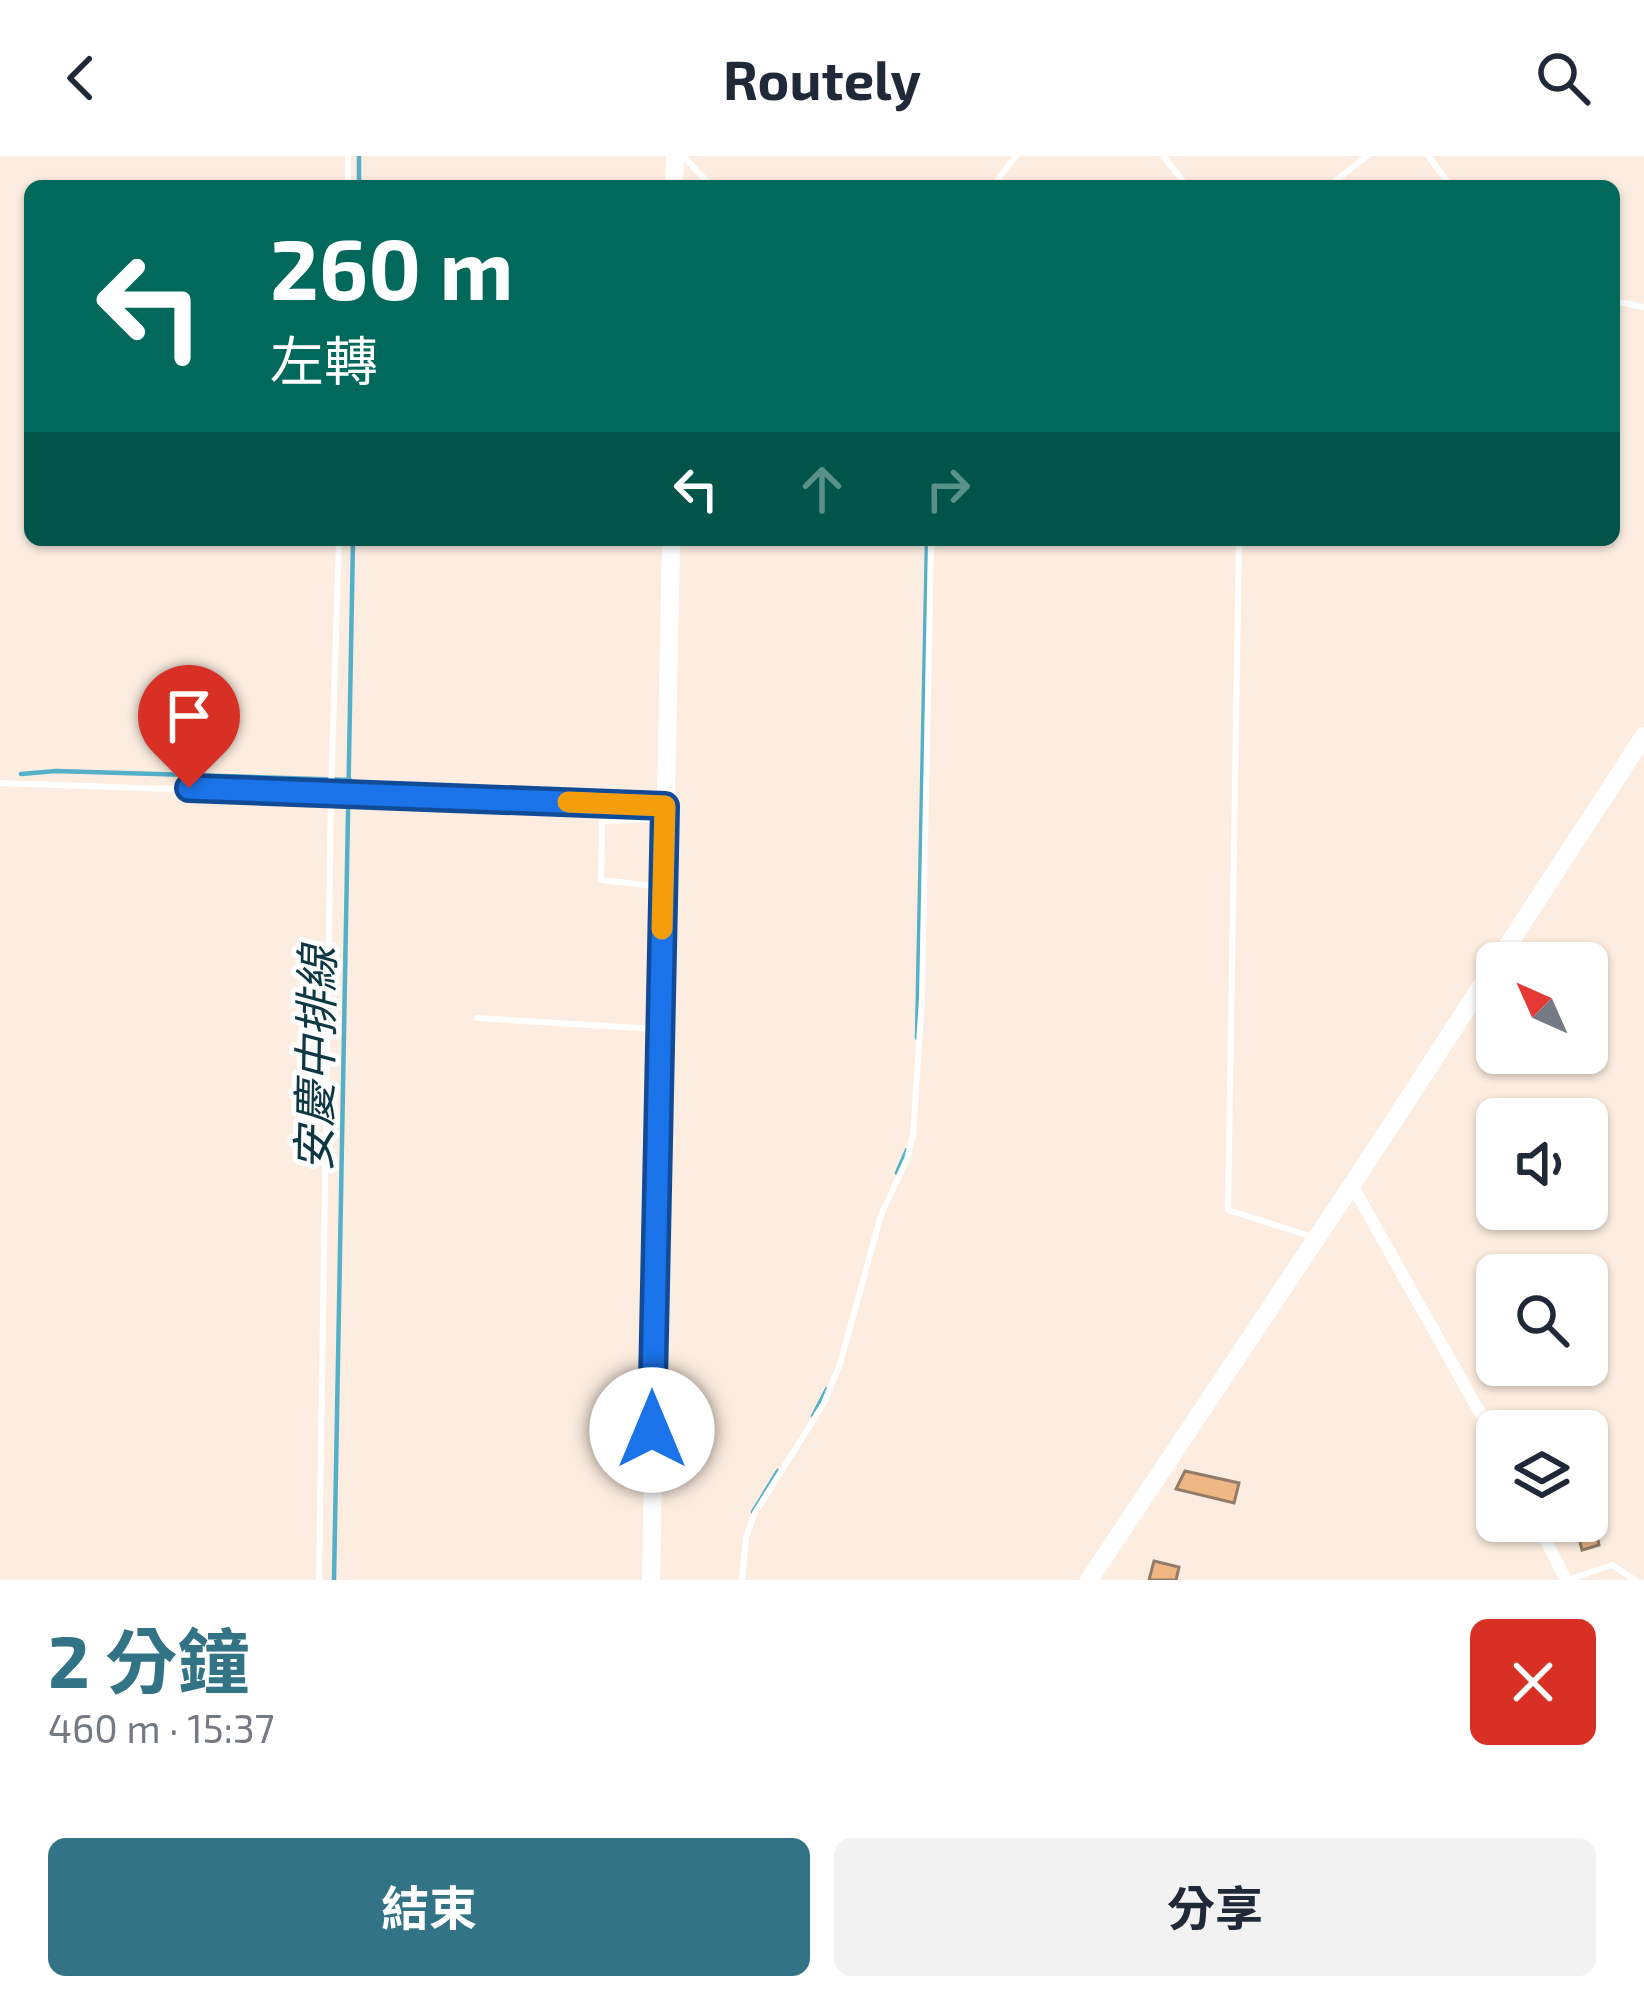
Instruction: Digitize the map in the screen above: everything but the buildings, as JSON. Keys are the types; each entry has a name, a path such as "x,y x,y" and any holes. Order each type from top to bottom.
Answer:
{"main road":[{"path":"651,1580 671,546"},
{"path":"1088,1580 1644,736"}],"street":[{"path":"1352,1185 1478,1410"},
{"path":"1547,1542 1567,1580"}],"lane":[{"path":"679,156 705,180"},
{"path":"998,180 1016,156"},
{"path":"1163,156 1182,180"},
{"path":"1337,180 1367,156"},
{"path":"1428,156 1446,180"},
{"path":"319,1580 339,546"},
{"path":"742,1580 746,1538 755,1513 824,1403 840,1364 881,1215 913,1136 922,998 931,546"},
{"path":"1239,546 1228,1210 1316,1238"},
{"path":"0,784 335,792 665,812"},
{"path":"663,887 602,880 602,821 665,812"},
{"path":"477,1018 660,1029"},
{"path":"1567,1580 1612,1565 1635,1580"}],"waterway":[{"name":"安慶中排線","path":"359,156 359,180"},
{"name":"安慶中排線","path":"334,1580 353,546"},
{"path":"917,1038 927,546"},
{"path":"21,774 56,771 350,780"},
{"path":"897,1173 907,1150"},
{"path":"813,1416 827,1389"},
{"path":"753,1512 778,1471"}],"slow traffic":[{"path":"568,802 665,806 662,929"}],"route":[{"path":"189,788 665,806 652,1430"}]}
